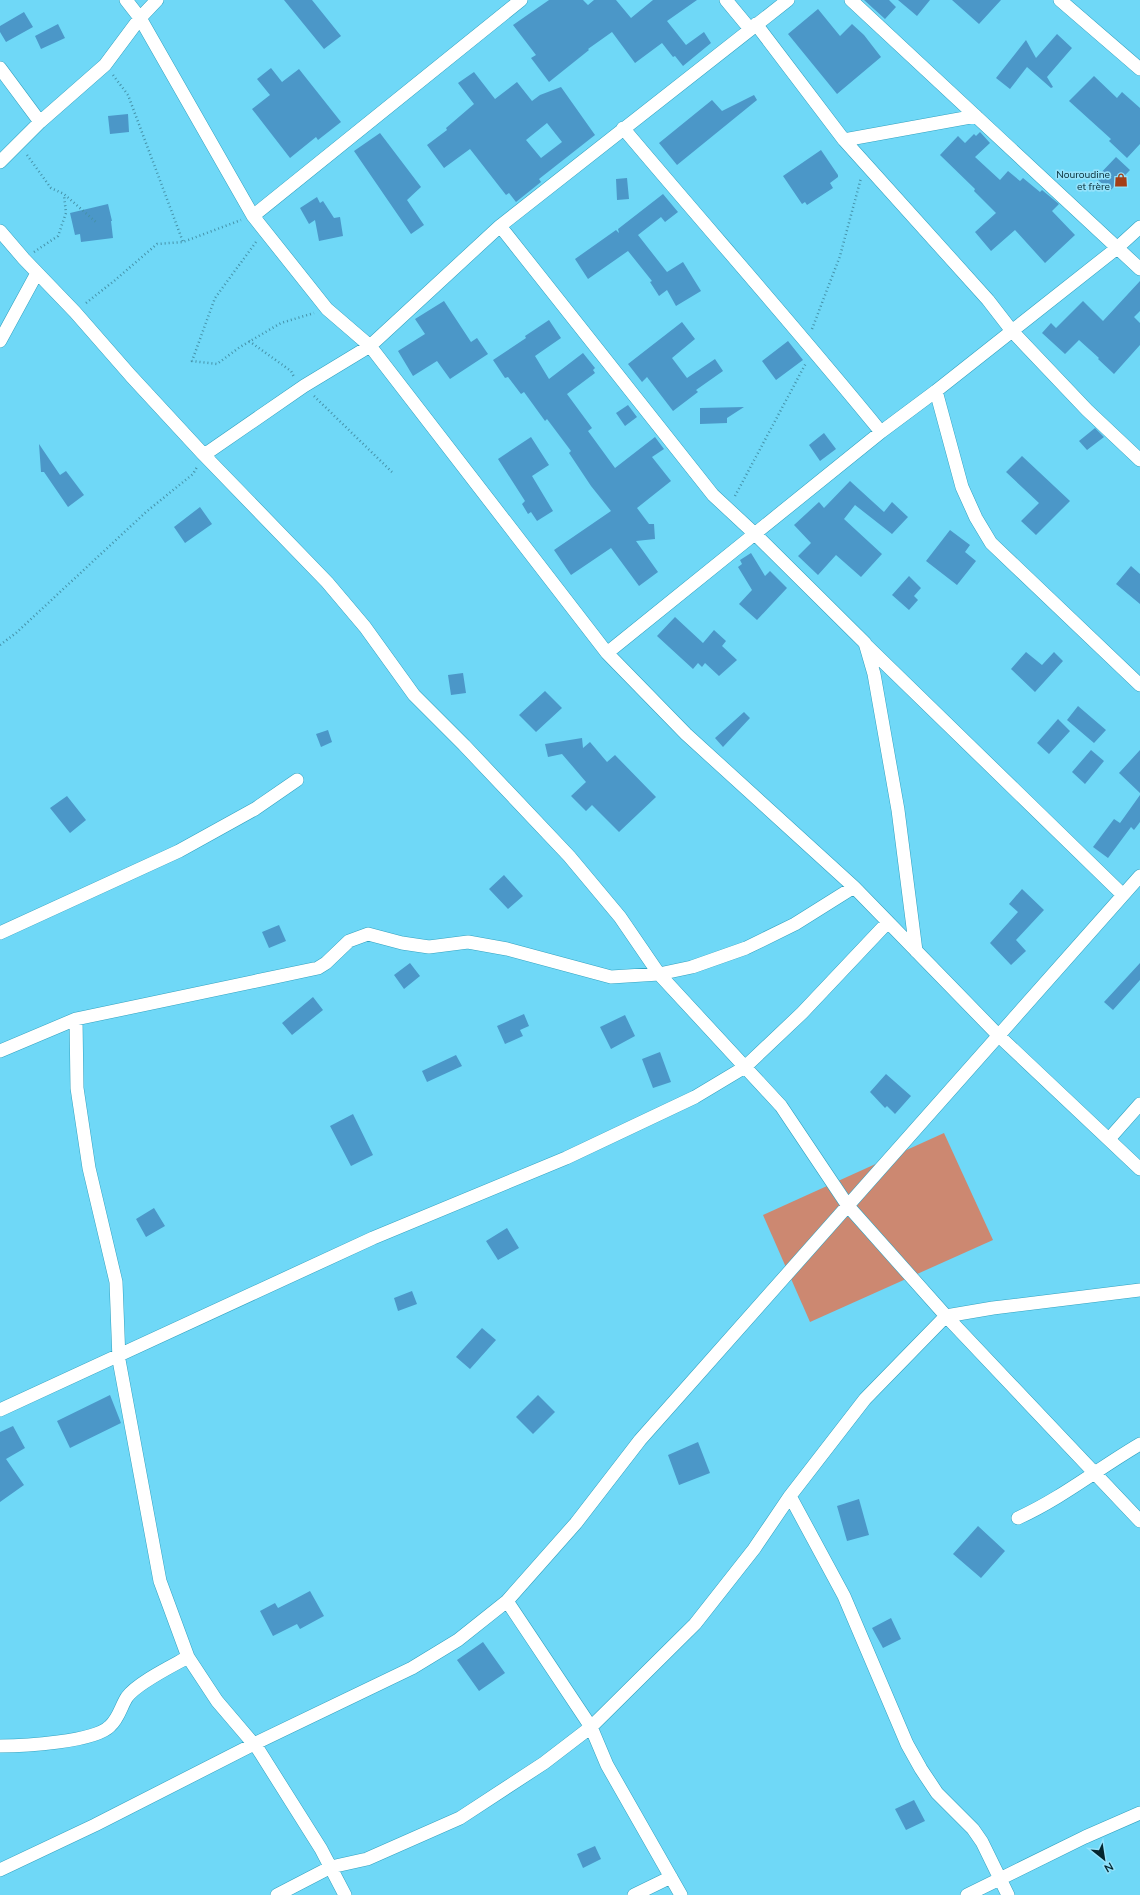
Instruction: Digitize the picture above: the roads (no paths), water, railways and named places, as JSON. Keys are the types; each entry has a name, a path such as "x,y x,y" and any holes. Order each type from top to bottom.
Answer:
{"street":[{"path":"126,0 140,18 253,216 327,309 370,346 607,653 686,734 854,887 999,1036 1140,1169"},
{"path":"0,162 18,142 105,65 140,18 157,0"},
{"path":"253,216 522,0"},
{"path":"726,0 753,26 844,140 988,300 1012,331 1087,410 1140,460"},
{"path":"204,454 304,386 370,346 500,226 788,0"},
{"path":"851,0 1140,270"},
{"path":"1060,0 1140,70"},
{"path":"0,68 40,122"},
{"path":"844,140 976,116"},
{"path":"624,128 712,234 807,342 881,432"},
{"path":"500,226 713,495 756,535 864,643 1123,895"},
{"path":"607,653 756,535 881,432 936,391 1117,248 1140,227"},
{"path":"0,231 24,259 75,312 131,376 327,582 365,627 414,695 464,745 569,856 620,917 659,974 781,1106 848,1206 946,1316 1140,1521"},
{"path":"0,341 37,273"},
{"path":"936,391 962,487 976,518 991,543 1140,685"},
{"path":"864,643 874,674 898,810 916,950"},
{"path":"0,933 179,851 255,809 297,780"},
{"path":"0,1870 95,1825 254,1744 412,1668 458,1640 507,1600 576,1523 640,1440 1140,876"},
{"path":"0,1051 76,1019 318,968 326,963 349,941 368,934 402,944 429,947 468,942 507,948 611,977 659,974 692,967 746,948 795,924 854,887"},
{"path":"0,1410 373,1238 573,1154 695,1097 745,1067 802,1013 888,922"},
{"path":"76,1019 77,1088 89,1168 116,1282 119,1355 160,1581 188,1657 217,1701 254,1744 317,1842 345,1895"},
{"path":"1109,1139 1140,1104"},
{"path":"277,1895 331,1867 367,1859 460,1818 544,1763 591,1727 695,1624 754,1549 790,1496 865,1399 946,1316 993,1308 1140,1290"},
{"path":"1018,1518 1063,1495 1095,1472 1140,1444"},
{"path":"790,1496 844,1596 907,1744 917,1763 937,1793 973,1829 982,1842 1008,1895"},
{"path":"507,1600 591,1727 607,1765 681,1895"},
{"path":"0,1746 60,1742 103,1731 110,1727 120,1714 127,1697 143,1684 188,1657"},
{"path":"968,1895 1085,1837 1140,1813"},
{"path":"634,1895 671,1878"}],"place":[{"name":"Nouroudine et frère","path":"1121,180"}]}
